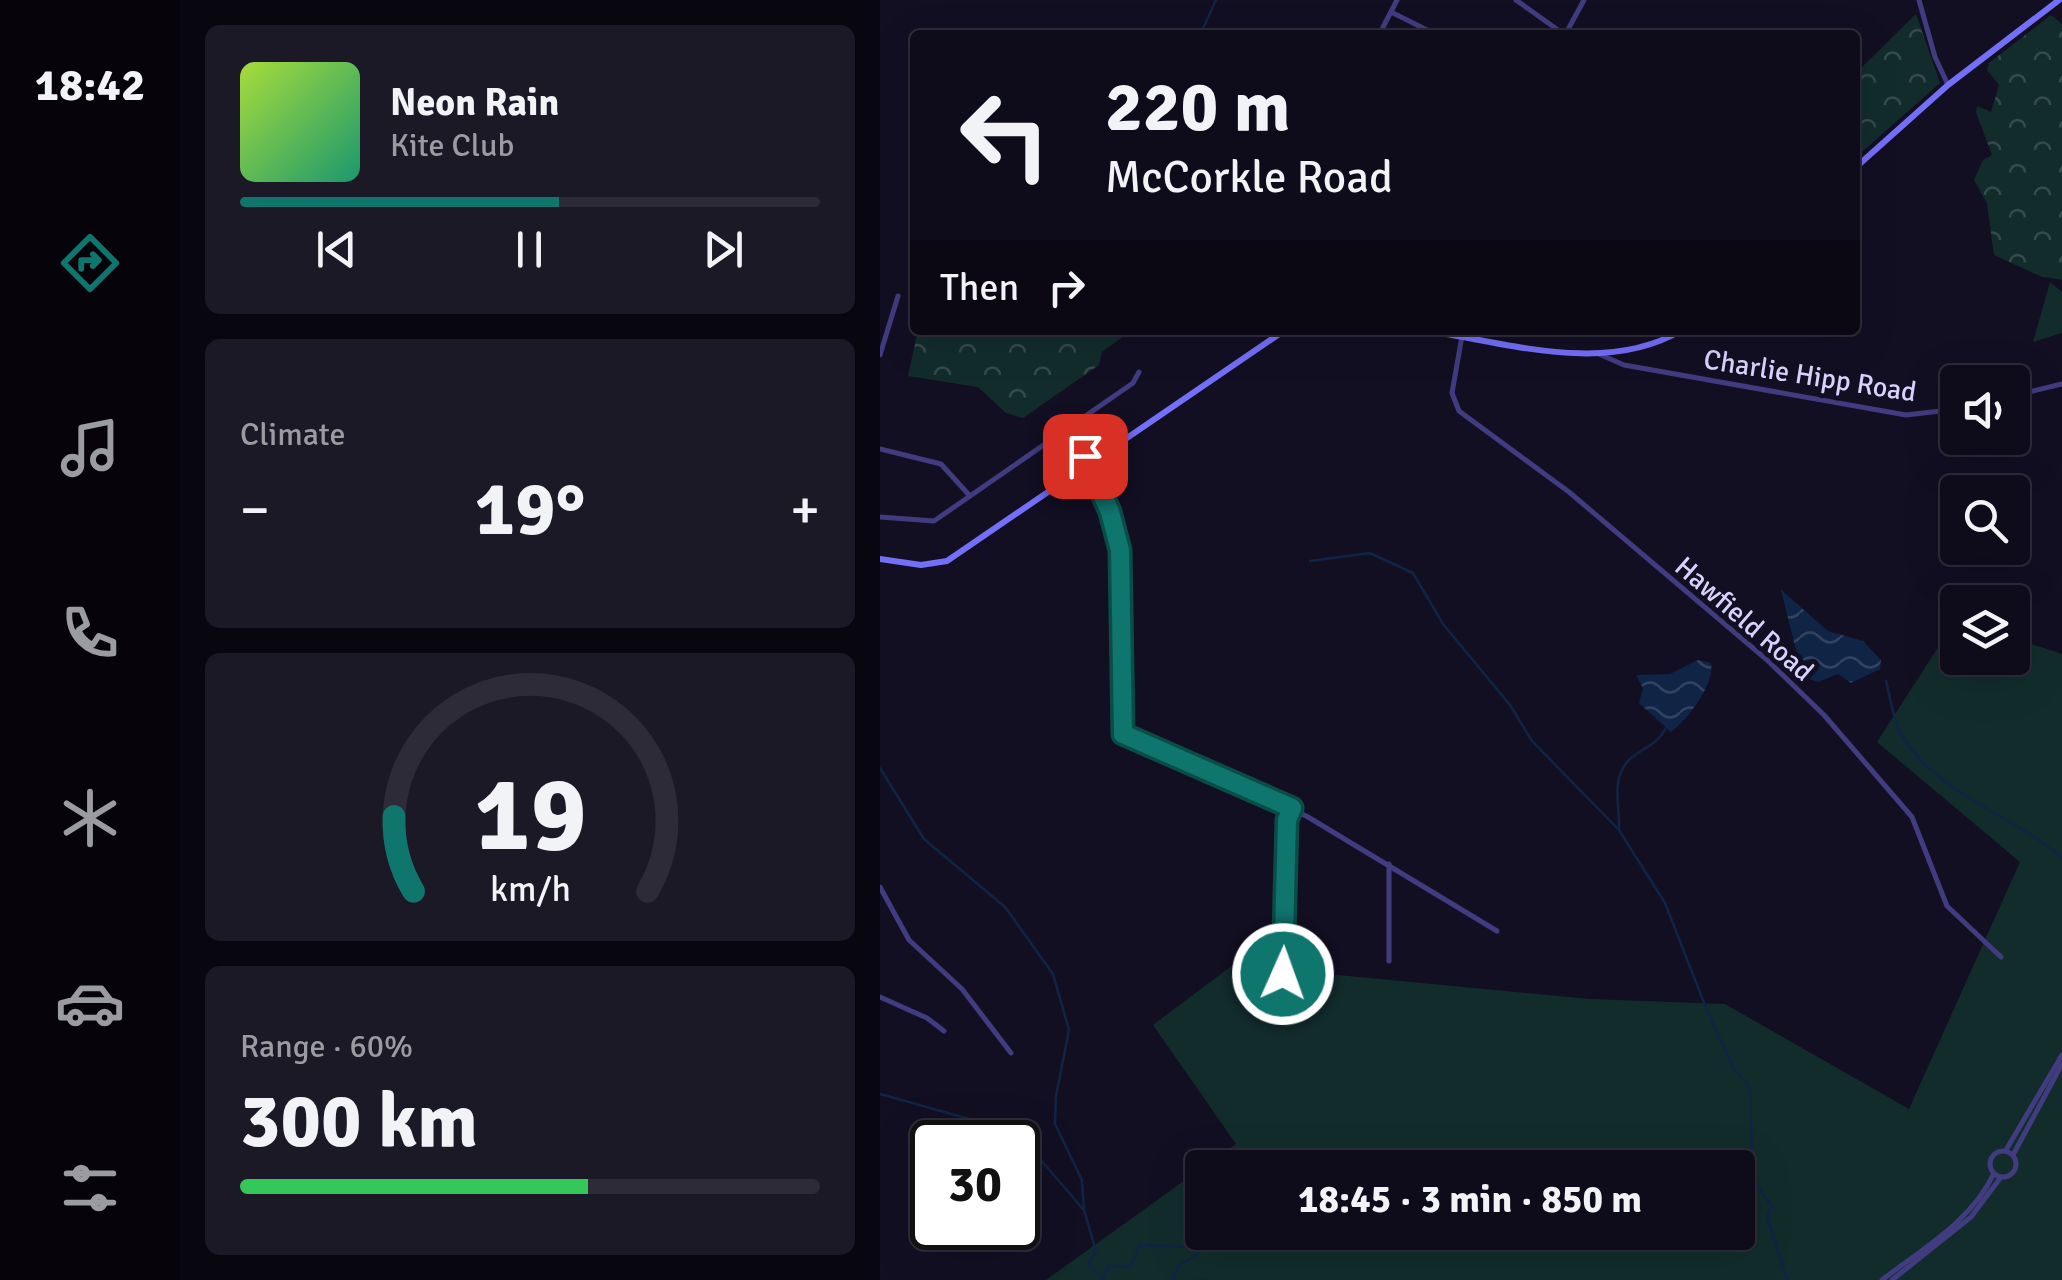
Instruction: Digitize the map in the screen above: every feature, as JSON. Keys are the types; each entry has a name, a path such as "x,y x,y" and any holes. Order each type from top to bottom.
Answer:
{"main road":[{"path":"1860,164 1948,85 2059,0"},
{"path":"880,559 921,565 948,561 1278,335"},
{"path":"1456,335 1600,354 1633,350 1670,335"}],"street":[{"path":"1382,30 1397,0"},
{"path":"1516,0 1558,30"},
{"path":"1568,30 1584,0"},
{"path":"1919,0 1935,58 1948,85"},
{"path":"1391,12 1426,30"},
{"path":"880,355 898,296"},
{"name":"Hawfield Road","path":"1462,336 1452,393 1459,411 1569,492 1766,660 1824,715 1912,816 1947,906 2001,957"},
{"name":"Charlie Hipp Road","path":"1600,354 1624,365 1870,409 1924,416 1940,413"},
{"path":"880,517 928,523 1133,383 1139,372"},
{"path":"2030,392 2062,384"},
{"path":"1065,429 1090,463 1120,550 1123,734 1292,808 1497,931"},
{"path":"880,449 946,466 970,496"},
{"path":"1283,974 1287,820 1292,808"},
{"path":"1388,864 1389,961"},
{"path":"880,887 908,940 962,988 1010,1053"},
{"path":"880,997 928,1018 944,1032"},
{"path":"1882,1280 1972,1207 1994,1173 1992,1157 2006,1150 2062,1054"},
{"path":"1892,1280 1971,1216 2001,1177 2015,1170 2014,1154 2062,1064"},
{"path":"2006,1150 2014,1154"},
{"path":"1994,1173 2001,1177"}],"green space":[{"path":"1916,14 1940,83 1860,154 1860,69"},
{"path":"2051,15 2062,24 2062,280 2040,276 1994,255 1987,203 1974,180 1983,160 1992,155 1976,112 1977,106 1991,112 1999,85 1987,70 1989,63"},
{"path":"2050,282 2062,292 2062,333 2033,342"},
{"path":"917,335 1125,335 1102,352 1099,365 1023,418 1006,413 978,387 908,376"},
{"path":"1940,644 1940,675 2030,675 2030,644 2062,654 2062,1280 1046,1280 1185,1180 1185,1250 1755,1250 1755,1150 1228,1150 1236,1144 1153,1025 1233,965 1589,999 1725,1004 1909,1109 2020,862 1877,742"}],"water":[{"path":"1781,590 1828,631 1863,641 1881,660 1880,669 1851,683 1838,674 1818,682 1810,679 1798,658"},
{"path":"1698,660 1711,663 1709,681 1692,710 1671,732 1639,703 1643,688 1636,675 1670,674"}],"waterway":[{"path":"1202,30 1216,0"},
{"path":"1310,561 1370,553 1413,573 1443,624 1510,705 1532,741 1619,830 1665,903 1734,1069 1750,1087 1752,1164 1757,1186 1772,1206 1767,1217 1787,1280"},
{"path":"1886,681 1898,728 1916,755 1954,788 2062,858"},
{"path":"1619,829 1617,792 1624,766 1654,743 1666,728"},
{"path":"880,768 924,839 1005,907 1053,974 1069,1030 1056,1096 1055,1124 1082,1180 1084,1210 1096,1251 1089,1264 1103,1279 1108,1266 1130,1267 1140,1245 1199,1247 1197,1255 1179,1265 1173,1280"},
{"path":"880,1094 1005,1129 1028,1145 1083,1209"},
{"path":"1195,1280 1207,1280"}],"route":[{"path":"1085,456 1116,527 1120,550 1123,734 1129,740 1229,777 1292,808 1287,820 1283,974"}]}
